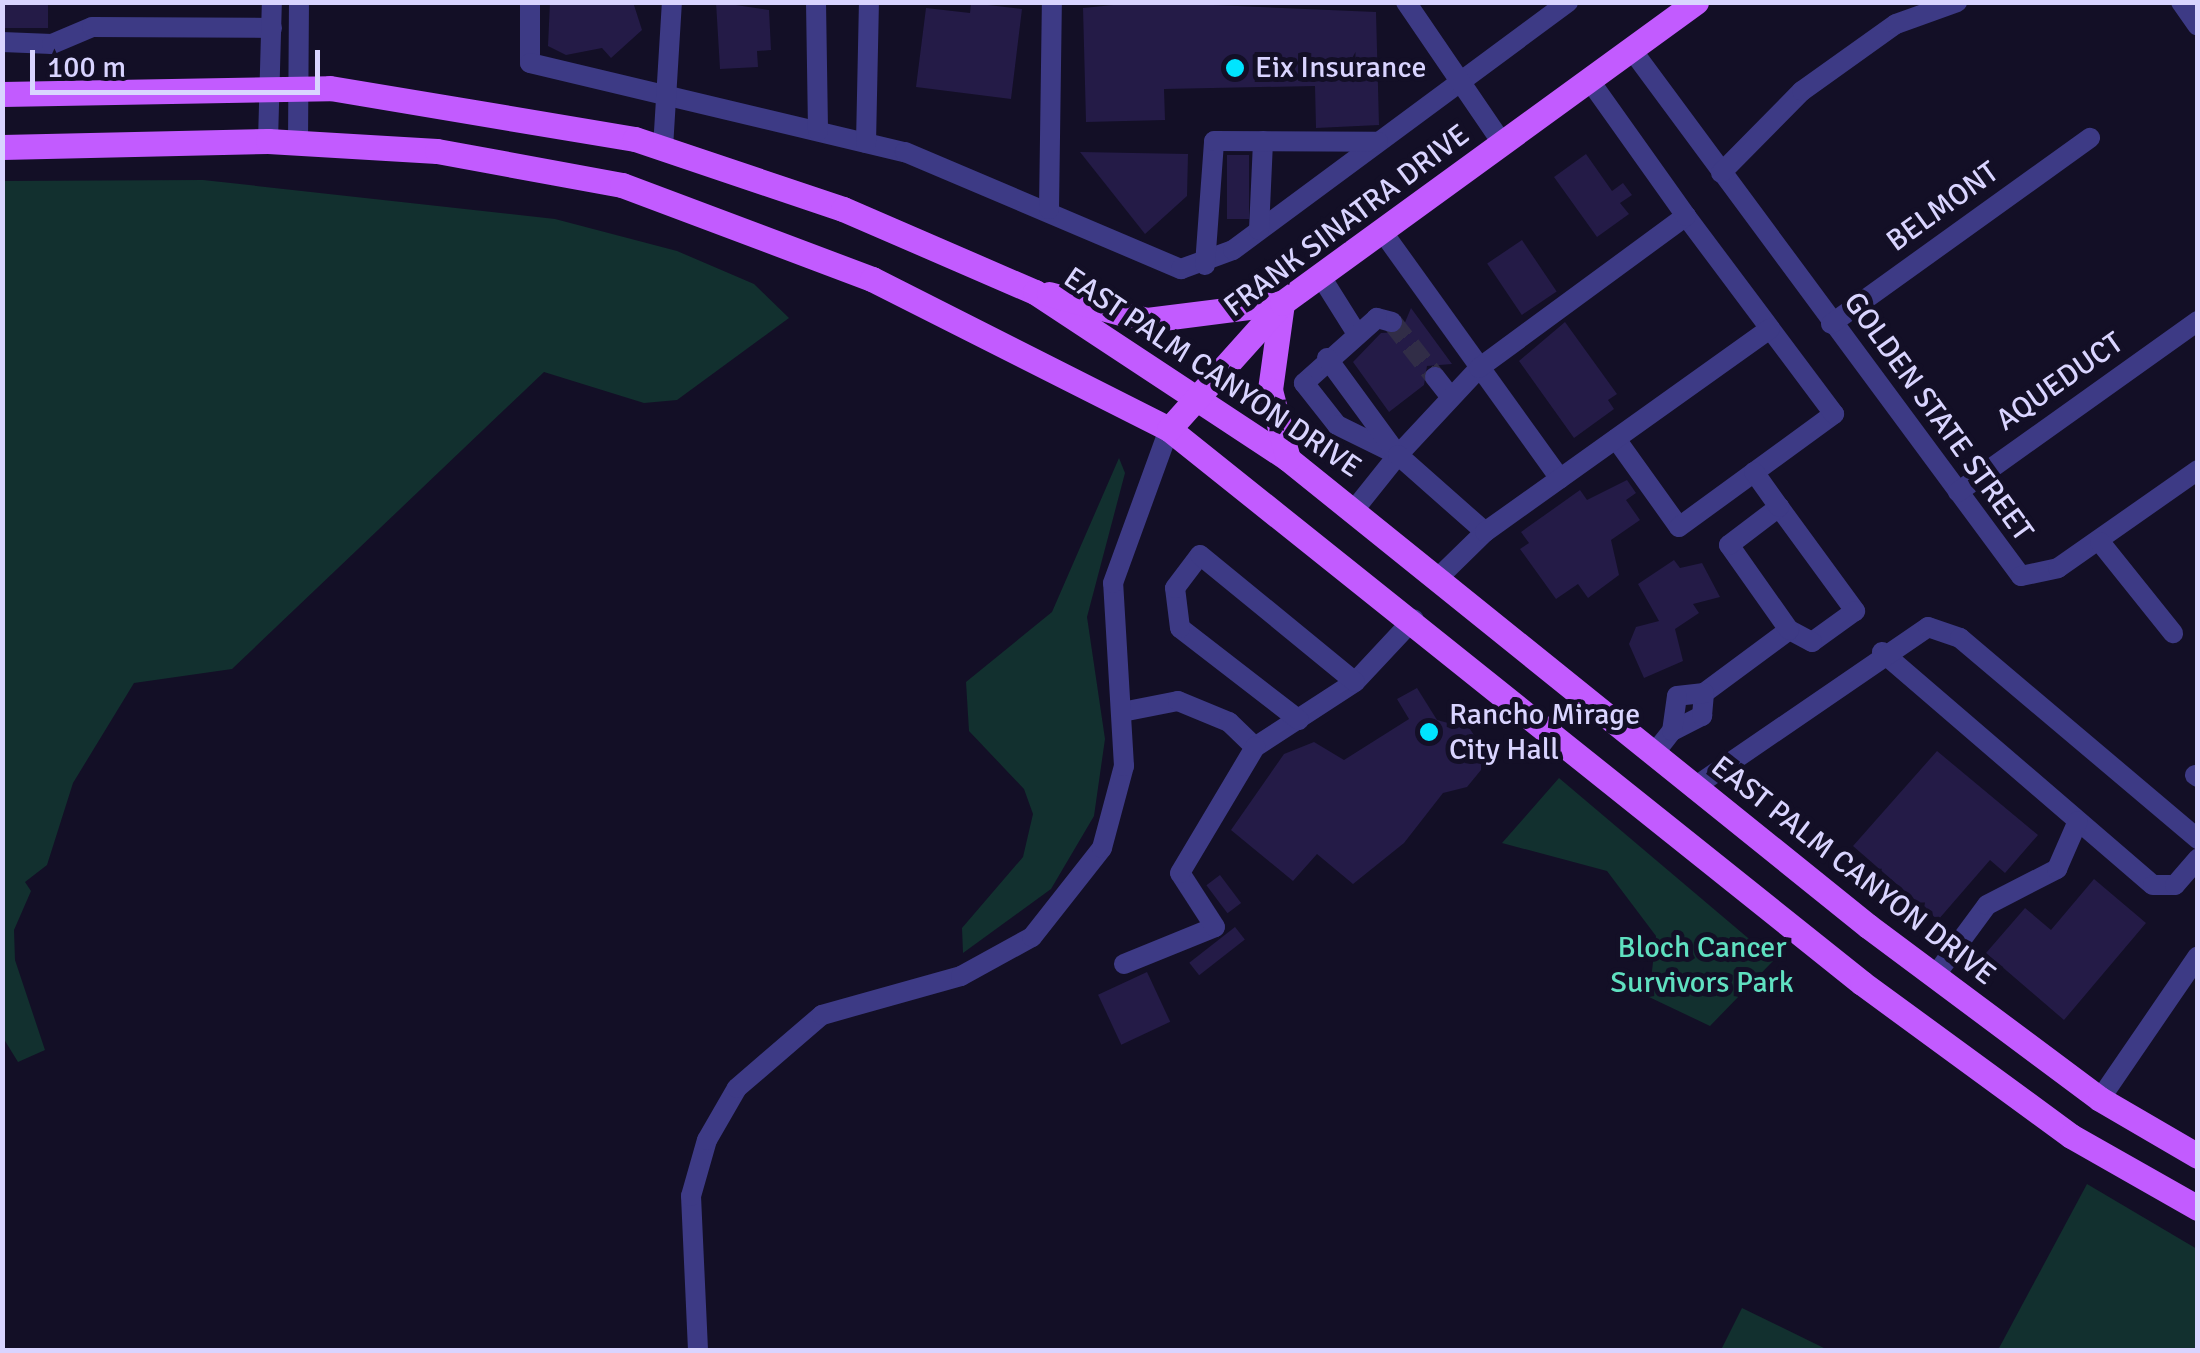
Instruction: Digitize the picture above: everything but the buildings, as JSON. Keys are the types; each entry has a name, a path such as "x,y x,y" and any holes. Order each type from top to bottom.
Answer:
{"main road":[{"name":"FRANK SINATRA DRIVE","path":"1169,430 1194,394 1282,303 1696,2"},
{"name":"EAST PALM CANYON DRIVE","path":"2,94 300,88 664,148 843,209 1035,292 1288,460 1441,575 1693,788 1934,976 2100,1099 2198,1156"},
{"path":"2,147 268,141 437,151 622,185 753,228 1169,430 1414,619 1862,983 2071,1136 2198,1208"},
{"path":"1035,292 1146,320 1282,303 1270,390 1288,460"}],"street":[{"path":"268,141 272,2"},
{"path":"298,142 299,2"},
{"path":"530,2 530,62 866,143 1049,209 1160,263 1205,266 1568,2"},
{"path":"664,148 673,96 672,2"},
{"path":"816,2 818,131"},
{"path":"866,143 870,2"},
{"path":"1049,209 1052,2"},
{"path":"1406,2 1502,144"},
{"path":"1721,173 1802,91 1896,24 1956,2"},
{"path":"2181,2 2198,26"},
{"path":"2,42 52,44 92,27 272,28"},
{"name":"GOLDEN STATE STREET","path":"1632,50 2021,576 2058,568 2198,470"},
{"path":"1590,81 1834,414 1679,526 1616,439"},
{"name":"BELMONT","path":"1831,324 2090,138"},
{"path":"1205,266 1214,141 1378,142"},
{"path":"1259,230 1263,141"},
{"path":"1354,510 1398,455 1478,368 1686,216"},
{"path":"1382,231 1560,479"},
{"path":"1320,275 1357,334"},
{"path":"1392,322 1377,318 1304,383 1316,408 1398,455 1486,532"},
{"name":"AQUEDUCT","path":"1958,492 2198,321"},
{"path":"1441,575 1486,532 1770,329"},
{"path":"1328,358 1398,455"},
{"path":"1435,377 1450,396"},
{"name":"FRANK SINATRA DRIVE","path":"698,1350 691,1196 707,1140 737,1088 822,1015 961,976 1032,938 1086,876 1107,835 1124,766 1113,583 1169,430"},
{"path":"1754,472 1855,611 1812,642 1790,630 1729,545 1778,507"},
{"path":"2100,542 2174,634"},
{"path":"1299,720 1180,628 1176,588 1200,555 1355,682"},
{"path":"1124,964 1215,927 1180,874 1255,747 1355,682 1414,619"},
{"path":"1693,788 1882,652 1928,627 1960,638 2198,839"},
{"path":"1654,755 1672,731 1702,716 1704,693 1790,630"},
{"path":"1882,652 2160,887 2175,885 2198,859"},
{"path":"1122,712 1178,701 1228,722 1255,747"},
{"path":"1934,976 1987,905 2049,878 2078,821"},
{"path":"2100,1099 2198,956"}],"green space":[{"path":"203,180 555,219 677,251 754,284 789,318 677,400 644,403 544,372 232,669 134,683 73,783 47,865 25,882 31,891 14,930 15,960 45,1050 18,1062 2,1036 3,181"},
{"path":"1119,458 1125,473 1087,617 1105,739 1094,816 1051,889 963,953 962,928 1023,857 1033,814 1024,789 969,731 966,682 1052,612"},
{"name":"Bloch Cancer Survivors Park","path":"1559,778 1774,960 1710,1026 1649,997 1656,936 1607,871 1502,843"},
{"path":"2087,1184 2197,1249 2197,1350 1998,1350"},
{"path":"1742,1308 1828,1350 1721,1350"}],"tunnel":[{"path":"1392,322 1435,377"}],"place":[{"name":"Eix Insurance","path":"1235,68"},
{"name":"Rancho Mirage City Hall","path":"1429,732"}]}
